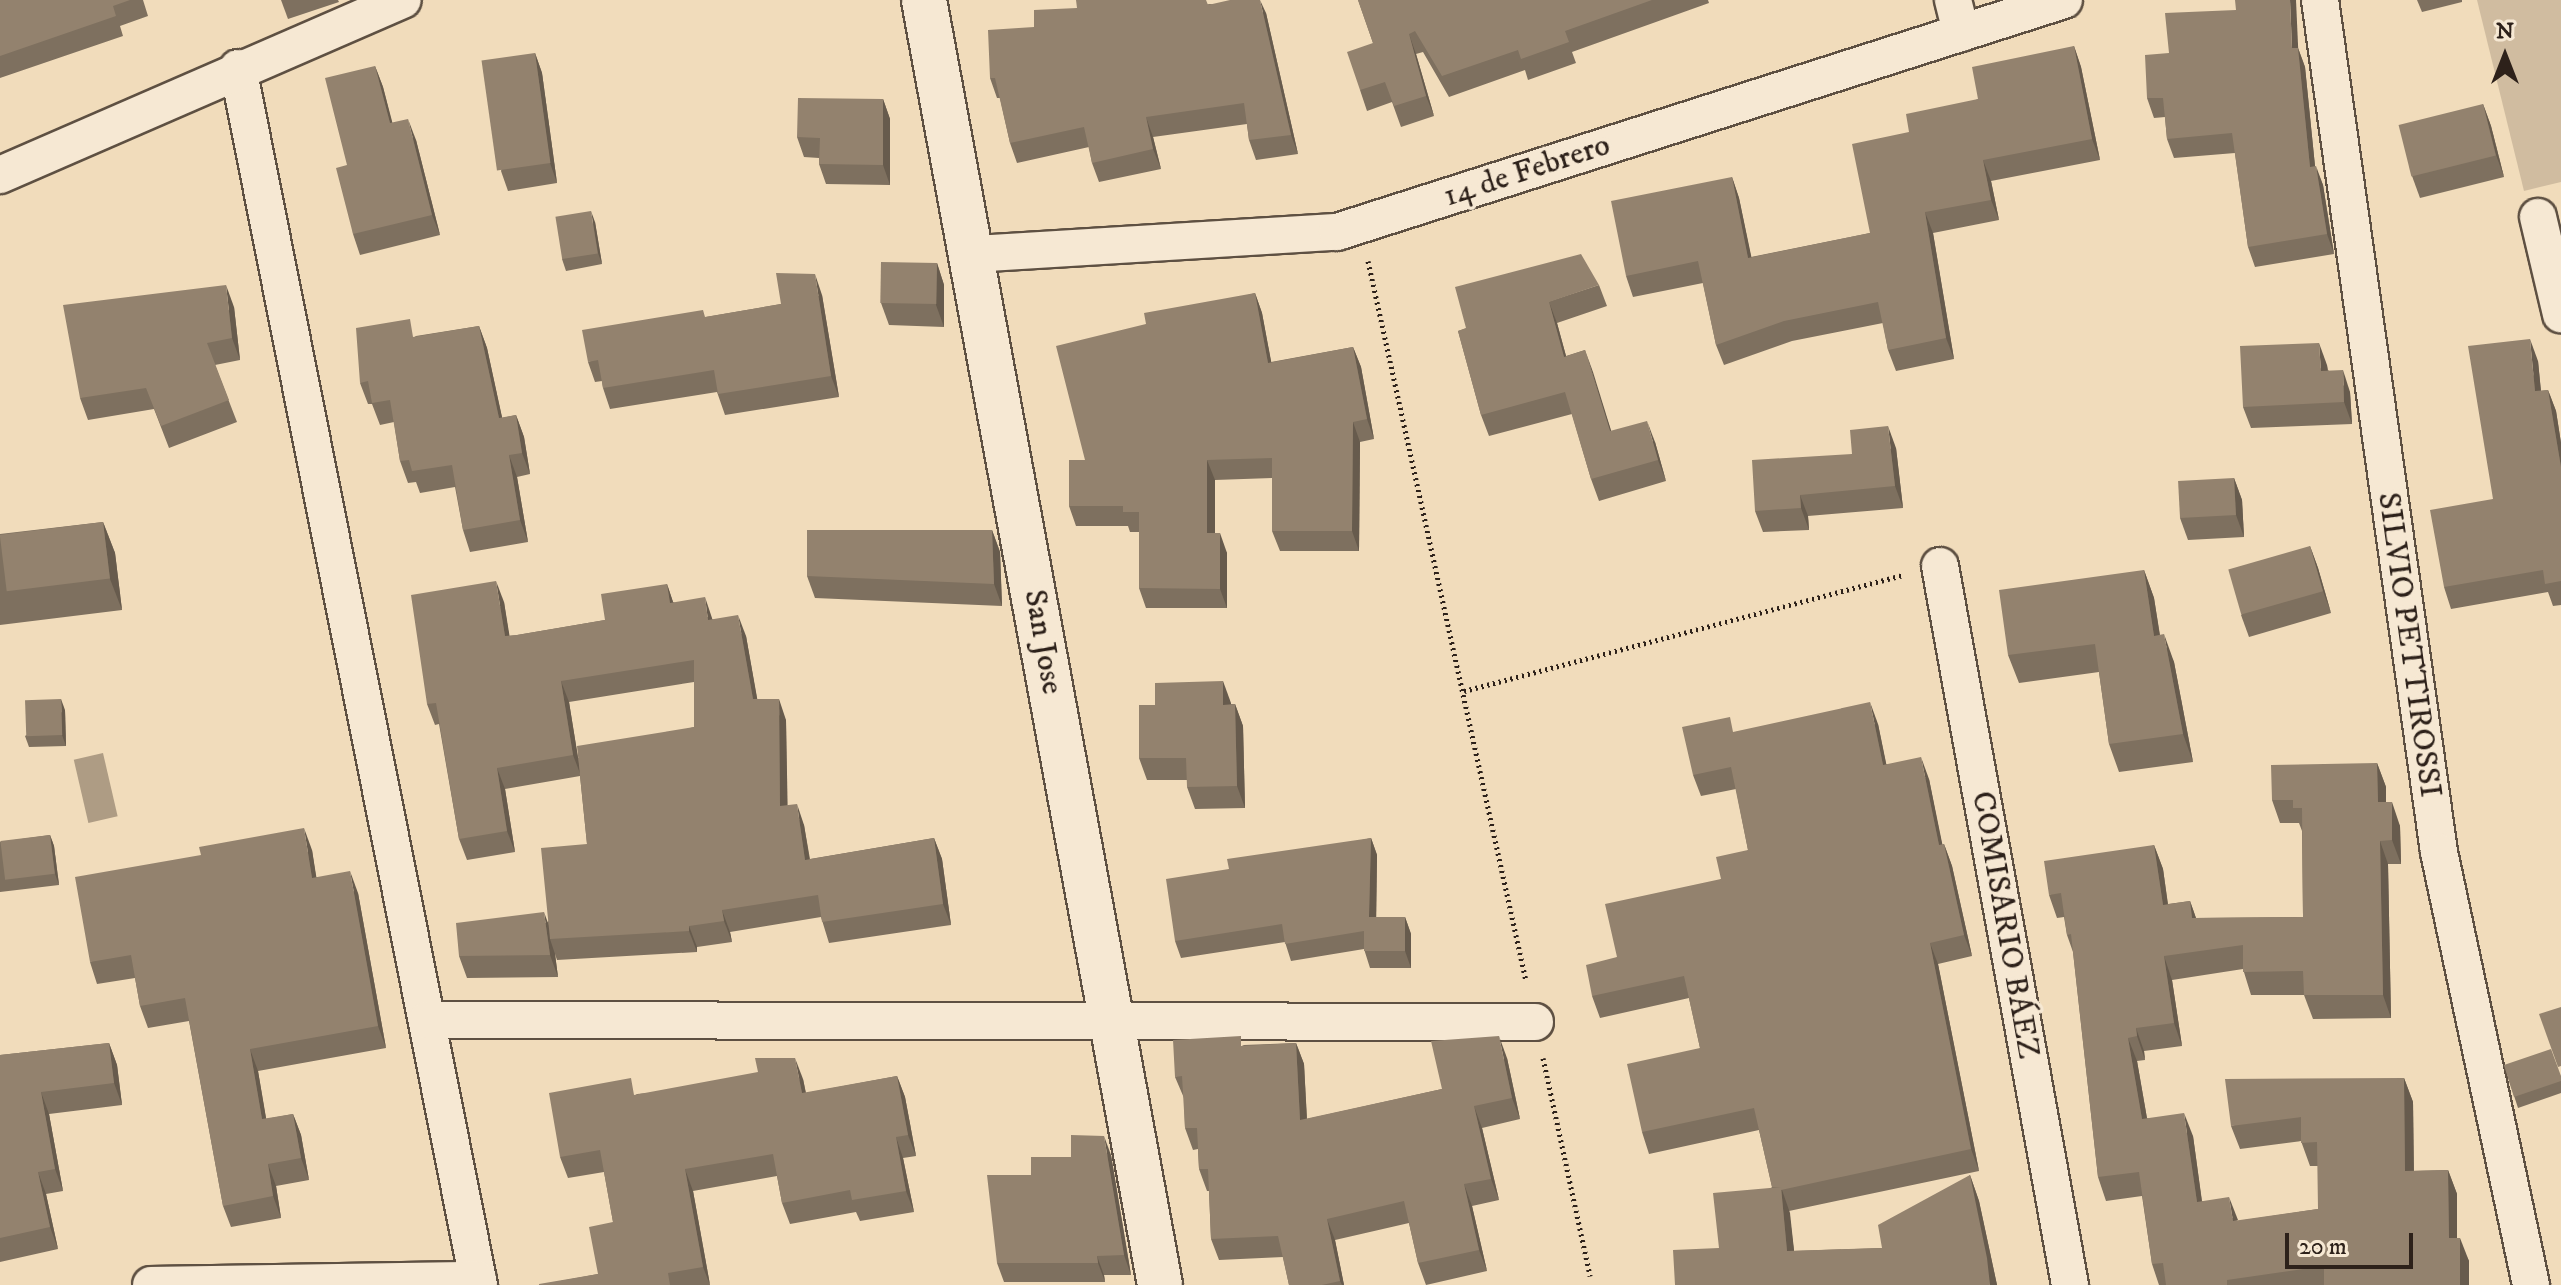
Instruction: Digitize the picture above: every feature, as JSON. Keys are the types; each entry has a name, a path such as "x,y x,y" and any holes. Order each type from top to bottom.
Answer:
{"street":[{"name":"San Jose","path":"924,0 1160,1285"},
{"name":"14 de Febrero","path":"973,254 1337,232 1957,16 2064,0"},
{"name":"SILVIO PETTIROSSI","path":"2320,0 2439,852 2531,1285"},
{"path":"0,175 385,3"},
{"path":"151,1285 479,1282 238,68"},
{"path":"2538,217 2561,314"},
{"name":"COMISARIO BÁEZ","path":"1940,566 2070,1285"},
{"path":"427,1020 1535,1022"}],"path":[{"path":"1360,225 1590,1276"},
{"path":"1464,691 1940,566"}],"shaded area":[{"path":"2477,0 2561,0 2561,182 2524,191"},
{"path":"103,753 118,816 88,823 74,760"}],"building":[{"path":"0,0 130,0 113,6 116,16 0,56"},
{"path":"1076,0 1206,0 1208,5 1230,0 1260,0 1291,135 1249,140 1244,103 1146,117 1153,149 1092,163 1084,127 1010,143 995,78 990,78 988,30 1034,27 1034,10 1077,8"},
{"path":"1358,0 1652,0 1565,31 1569,42 1521,59 1518,50 1442,76 1415,31 1409,34 1426,96 1394,106 1385,82 1360,90 1347,52 1373,43"},
{"path":"2235,0 2290,0 2292,48 2298,48 2310,167 2316,166 2327,234 2248,247 2232,133 2167,139 2163,98 2147,98 2145,55 2169,53 2165,13 2236,10"},
{"path":"2074,46 2092,139 1983,160 1991,200 1925,212 1946,338 1888,350 1878,302 1784,321 1716,345 1698,261 1626,276 1611,201 1732,177 1748,258 1870,233 1852,144 1909,132 1906,114 1978,99 1972,67"},
{"path":"535,53 550,163 497,170 482,61"},
{"path":"375,66 390,123 408,119 432,215 353,234 336,168 347,165 325,78"},
{"path":"798,98 883,99 883,165 819,164 820,138 797,137"},
{"path":"2483,104 2496,155 2411,176 2399,125"},
{"path":"591,211 598,253 562,259 555,217"},
{"path":"1581,254 1599,285 1549,302 1564,357 1585,350 1610,431 1647,421 1658,460 1591,479 1565,392 1481,415 1458,331 1466,328 1455,287"},
{"path":"881,262 937,263 936,304 880,303"},
{"path":"776,273 815,274 831,376 718,394 714,370 603,388 598,360 588,362 582,330 703,310 705,317 781,304"},
{"path":"226,285 232,338 207,343 229,400 161,426 146,388 80,398 63,305"},
{"path":"1255,293 1268,363 1353,347 1367,419 1353,422 1352,531 1272,531 1272,458 1207,460 1207,533 1220,533 1220,589 1139,588 1139,512 1123,512 1123,506 1069,506 1069,460 1085,460 1056,346 1146,324 1144,313"},
{"path":"410,319 413,337 479,326 499,418 516,415 522,453 509,455 520,520 463,530 452,465 412,471 409,460 400,461 390,400 372,403 368,381 360,383 356,328"},
{"path":"2530,339 2535,391 2548,390 2561,467 2561,581 2545,584 2543,570 2444,587 2430,510 2493,499 2468,346"},
{"path":"2319,343 2321,371 2343,370 2344,402 2243,407 2240,346"},
{"path":"1888,426 1895,486 1800,495 1801,508 1755,511 1752,460 1852,454 1850,430"},
{"path":"2234,478 2236,515 2180,518 2178,481"},
{"path":"103,522 110,579 7,591 0,535"},
{"path":"807,530 992,530 994,584 807,576"},
{"path":"2310,546 2323,591 2241,615 2228,569"},
{"path":"2144,570 2154,636 2164,634 2183,734 2109,744 2095,644 2008,655 1999,590"},
{"path":"496,581 505,636 605,620 601,594 667,584 670,603 705,597 708,620 738,615 753,699 779,699 780,806 797,804 805,860 934,838 943,904 822,922 818,895 722,910 724,921 689,926 689,931 550,939 541,848 587,844 577,746 694,727 694,660 561,681 573,755 497,768 507,831 459,839 436,703 427,704 411,595"},
{"path":"1223,681 1223,705 1235,704 1237,786 1187,787 1186,758 1139,758 1139,705 1155,705 1155,683"},
{"path":"61,699 62,735 26,736 25,700"},
{"path":"1870,702 1883,765 1921,757 1939,845 1944,844 1964,935 1930,943 1971,1149 1781,1190 1781,1187 1772,1187 1754,1108 1642,1132 1627,1064 1700,1048 1684,976 1592,996 1586,965 1617,957 1605,904 1721,879 1716,857 1748,850 1731,767 1693,775 1682,727 1730,717 1733,732"},
{"path":"2377,763 2378,802 2392,802 2392,840 2380,841 2383,995 2304,995 2303,971 2243,972 2243,945 2164,956 2174,1023 2136,1028 2137,1036 2128,1038 2142,1119 2184,1113 2197,1202 2229,1197 2233,1221 2318,1209 2317,1142 2301,1143 2301,1117 2231,1126 2225,1079 2404,1078 2405,1171 2448,1170 2449,1238 2460,1238 2460,1285 2324,1285 2324,1266 2227,1280 2227,1285 2166,1285 2163,1263 2152,1264 2139,1172 2098,1177 2071,934 2067,935 2061,893 2049,895 2044,861 2154,845 2163,905 2190,901 2192,918 2303,917 2302,808 2293,808 2293,800 2272,800 2271,765"},
{"path":"304,828 312,878 350,871 378,1026 250,1049 262,1119 293,1114 301,1158 268,1164 273,1196 223,1206 185,998 140,1006 131,955 90,962 75,877 201,855 199,847"},
{"path":"50,835 55,874 5,880 0,841"},
{"path":"1371,838 1369,917 1405,917 1405,951 1364,951 1364,931 1285,944 1282,924 1175,941 1166,879 1229,869 1227,859"},
{"path":"544,912 550,955 459,956 456,923"},
{"path":"2561,1007 2561,1066 2558,1067 2539,1014"},
{"path":"1241,1036 1241,1046 1296,1043 1300,1120 1442,1089 1431,1041 1499,1036 1512,1098 1474,1106 1491,1179 1464,1184 1479,1250 1418,1263 1404,1201 1327,1219 1340,1281 1322,1285 1289,1285 1278,1236 1211,1239 1208,1169 1199,1169 1197,1128 1185,1128 1182,1076 1175,1077 1173,1040"},
{"path":"109,1043 114,1083 41,1092 55,1169 38,1172 50,1227 0,1238 0,1055"},
{"path":"2551,1049 2561,1081 2514,1097 2504,1065"},
{"path":"755,1058 795,1058 802,1093 897,1076 908,1135 896,1137 906,1191 852,1200 850,1190 782,1203 773,1154 685,1169 703,1267 668,1273 670,1285 539,1285 598,1274 589,1227 613,1222 600,1150 560,1157 549,1093 631,1078 634,1095 758,1072"},
{"path":"1071,1135 1104,1136 1124,1255 1097,1256 1098,1263 997,1263 987,1175 1031,1175 1031,1157 1071,1157"},
{"path":"1970,1175 1990,1285 1675,1285 1673,1250 1719,1248 1713,1193 1781,1187 1787,1251 1882,1248 1878,1225"}]}
